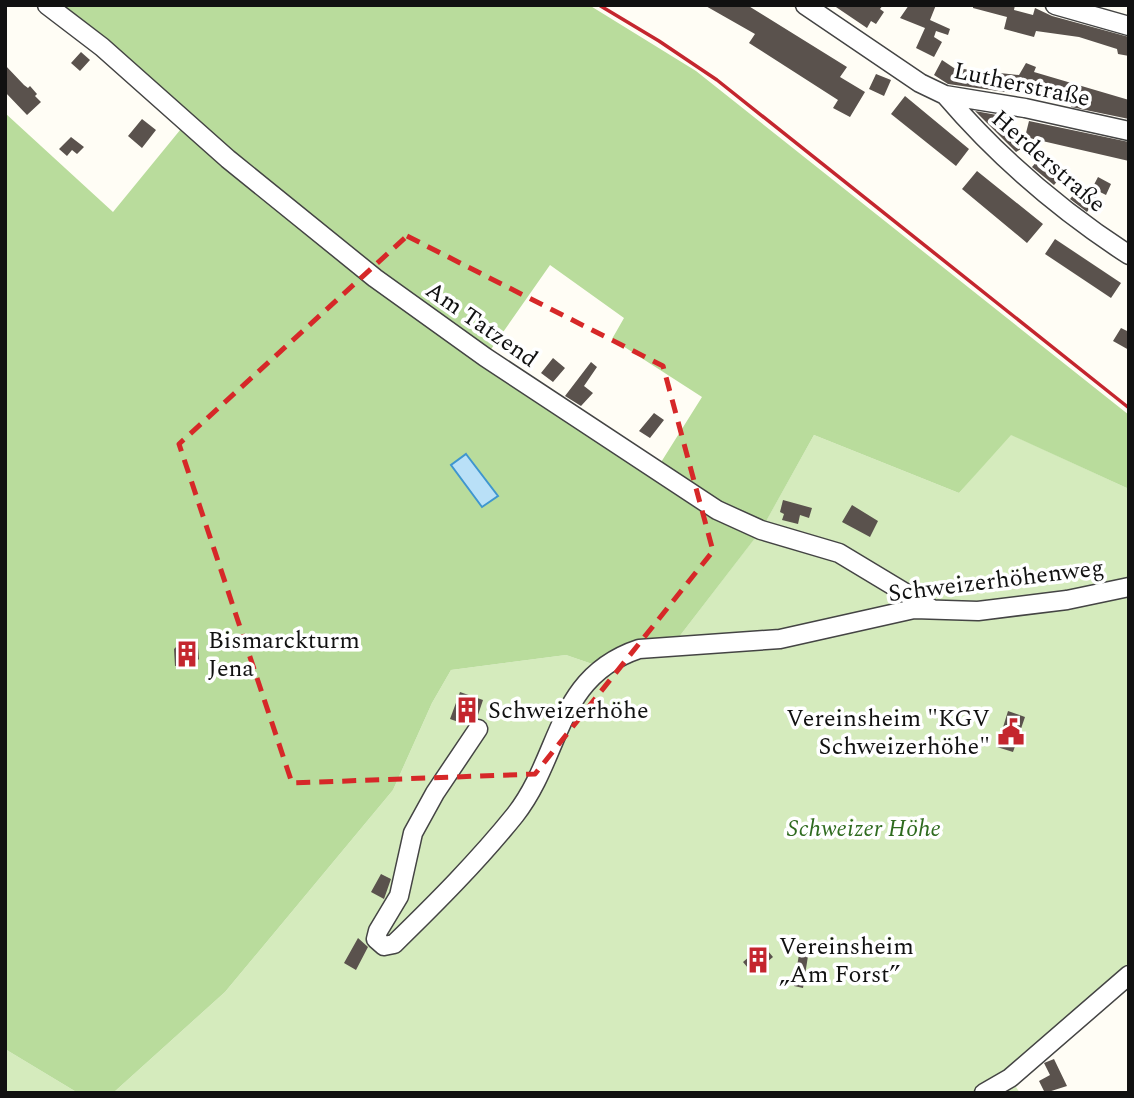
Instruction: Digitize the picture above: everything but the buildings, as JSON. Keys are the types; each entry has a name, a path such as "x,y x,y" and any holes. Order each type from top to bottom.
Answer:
{"street":[{"name":"Am Tatzend","path":"47,5 102,47 228,159 375,278 485,357 717,510 761,530 839,553 934,611"},
{"name":"Lutherstraße","path":"805,5 920,83 945,95 1026,108 1129,131"},
{"path":"1055,5 1129,26"},
{"name":"Herderstraße","path":"945,95 982,139 1079,223 1129,255"},
{"name":"Schweizerhöhenweg","path":"478,729 435,793 413,833 399,895 378,930 376,939 384,946 394,944 439,900 517,812 572,700 586,680 620,655 639,649 780,639 914,609 978,611 1032,605 1129,587"},
{"path":"984,1093 1015,1085 1129,975"}],"highlighted area":[{"path":"407,236 663,366 713,551 535,774 292,783 179,444"}],"green space":[{"path":"53,5 589,5 696,71 1129,415 1129,489 1011,435 959,493 814,435 764,525 720,507 658,467 702,397 612,339 624,318 550,265 487,355 380,276"},
{"path":"5,113 113,212 185,124 373,281 759,533 672,646 601,667 566,655 451,670 432,703 393,790 225,992 113,1093 78,1093 5,1049"},
{"name":"Schweizer Höhe","path":"1010,434 1129,489 1129,969 1010,1078 1020,1093 113,1093 225,992 393,790 432,703 451,670 566,655 601,667 672,646 761,530 814,435 959,493"},
{"path":"5,1049 78,1093 5,1093"}],"water":[{"path":"466,454 498,496 482,507 451,465"}],"railway":[{"path":"599,5 717,80 1129,408"}],"place":[{"name":"Bismarckturm Jena","path":"187,654"},
{"name":"Schweizerhöhe","path":"467,710"},
{"name":"Vereinsheim \"KGV Schweizerhöhe\"","path":"1011,732"},
{"name":"Vereinsheim „Am Forst”","path":"758,960"}]}
